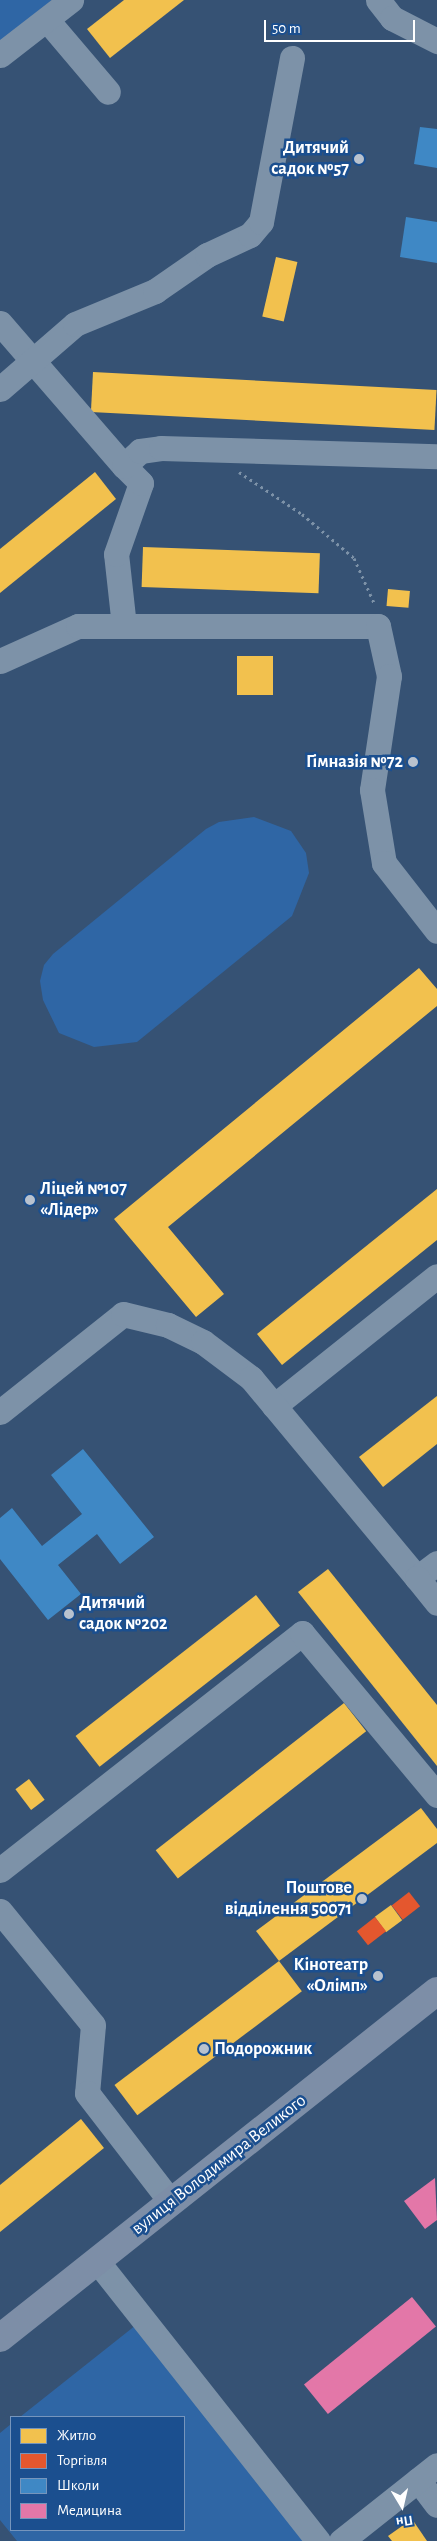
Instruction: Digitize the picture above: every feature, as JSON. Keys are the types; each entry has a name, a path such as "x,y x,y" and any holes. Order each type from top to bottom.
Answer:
{"main road":[{"name":"вулиця Володимира Великого","path":"0,2338 437,1991"}],"street":[{"path":"0,56 71,0"},
{"path":"378,0 392,18 437,41"},
{"path":"47,20 108,92"},
{"path":"0,389 75,324 155,290 207,255 250,235 260,222 292,58"},
{"path":"0,323 124,466 141,482 116,554 124,626"},
{"path":"124,466 147,450 225,449 437,456"},
{"path":"0,661 78,626 378,626 389,676 372,790 384,863 437,931"},
{"path":"274,1406 437,1276"},
{"path":"0,1412 123,1314 168,1325 203,1342 250,1378 437,1603"},
{"path":"417,1578 437,1562"},
{"path":"0,1870 302,1633 437,1795"},
{"path":"0,1911 93,2024 87,2093 171,2202"},
{"path":"98,2261 318,2541"},
{"path":"341,2541 437,2465"},
{"path":"418,2480 437,2505"}],"path":[{"path":"225,449 227,459 243,476 302,514 354,558 375,602 378,626"}],"shaded area":[{"path":"0,0 52,0 0,41"},
{"path":"254,817 291,831 306,853 309,873 292,916 137,1042 94,1047 59,1033 43,1000 40,981 44,965 53,954 206,829 219,822"},
{"path":"136,2325 304,2541 17,2541 0,2520 0,2433 10,2425 10,2531 185,2531 185,2416 21,2416"}],"building: Житло":[{"path":"124,0 184,0 110,58 87,29"},
{"path":"276,257 297,262 284,321 262,316"},
{"path":"93,372 437,390 434,430 91,412"},
{"path":"95,472 116,499 0,593 0,549"},
{"path":"143,547 320,553 318,593 142,587"},
{"path":"388,589 410,591 408,608 387,606"},
{"path":"237,656 273,656 273,695 237,695"},
{"path":"419,968 437,989 437,1006 168,1227 224,1294 196,1317 114,1219"},
{"path":"437,1189 437,1240 282,1365 257,1334"},
{"path":"437,1396 437,1444 383,1487 359,1457"},
{"path":"328,1569 437,1705 437,1766 298,1592"},
{"path":"256,1595 280,1626 100,1767 76,1736"},
{"path":"344,1703 366,1731 178,1879 156,1850"},
{"path":"29,1779 45,1800 31,1810 15,1789"},
{"path":"421,1808 437,1829 437,1843 279,1961 256,1931"},
{"path":"391,1905 402,1920 386,1932 375,1917"},
{"path":"279,1961 302,1991 137,2115 114,2085"},
{"path":"81,2119 104,2148 0,2232 0,2185"},
{"path":"412,2519 427,2541 392,2541 388,2536"}],"building: Торгівля":[{"path":"409,1892 420,1906 403,1920 392,1906"},
{"path":"375,1917 386,1931 368,1945 357,1931"}],"building: Школи":[{"path":"420,127 437,129 437,168 414,164"},
{"path":"406,217 437,222 437,263 400,257"},
{"path":"83,1449 154,1537 120,1564 97,1534 58,1565 81,1594 48,1620 0,1559 0,1518 12,1508 42,1546 82,1514 51,1475"}],"building: Медицина":[{"path":"435,2178 437,2220 425,2229 404,2201"},
{"path":"412,2297 436,2327 328,2414 304,2384"}],"place":[{"name":"Дитячий садок №57","path":"359,159"},
{"name":"Гімназія №72","path":"413,762"},
{"name":"Ліцей №107 «Лідер»","path":"30,1200"},
{"name":"Дитячий садок №202","path":"69,1614"},
{"name":"Поштове відділення 50071","path":"362,1899"},
{"name":"Кінотеатр «Олімп»","path":"378,1976"},
{"name":"Подорожник","path":"204,2049"}]}
